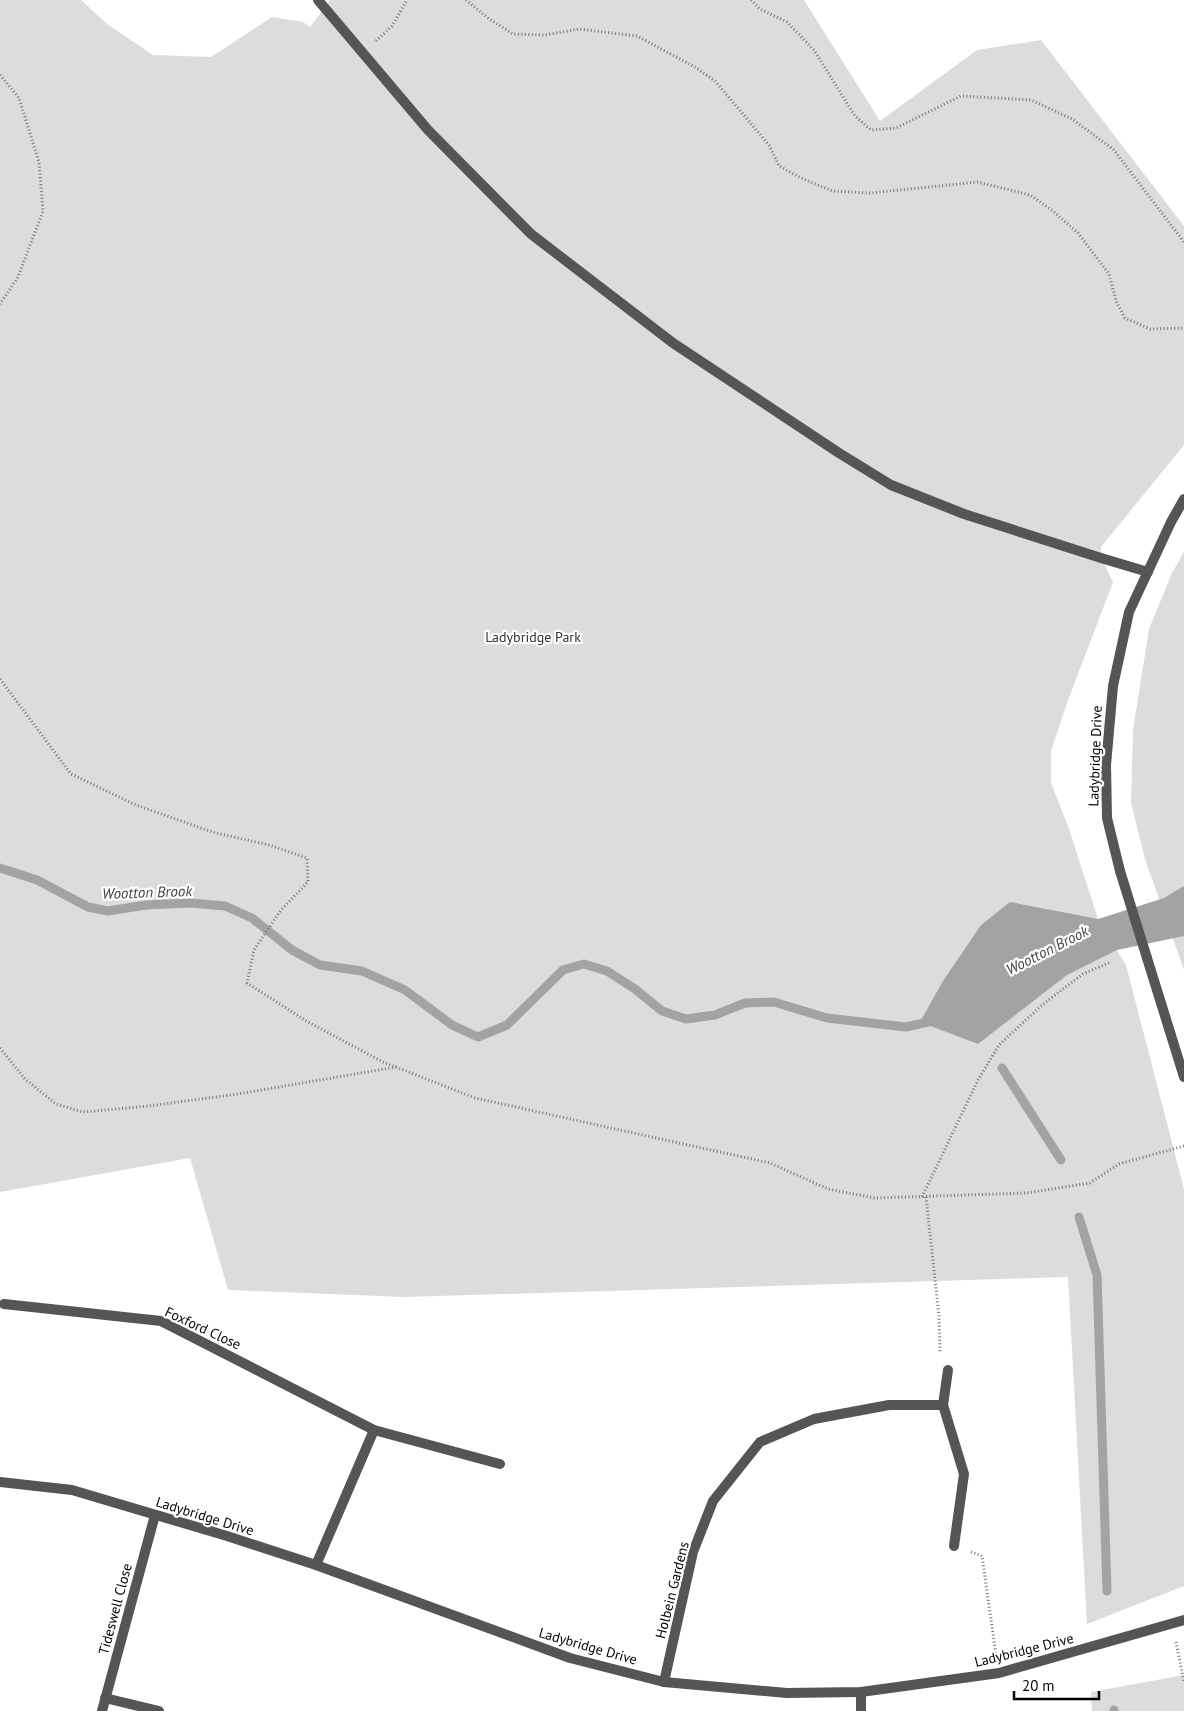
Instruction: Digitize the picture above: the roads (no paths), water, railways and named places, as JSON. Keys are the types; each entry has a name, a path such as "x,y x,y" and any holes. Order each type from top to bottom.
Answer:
{"street":[{"path":"318,0 428,130 531,234 673,343 839,453 891,485 964,514 1148,572"},
{"name":"Ladybridge Drive","path":"1184,499 1171,522 1129,612 1112,686 1106,765 1107,818 1120,870 1184,1076"},
{"name":"Foxford Close","path":"4,1304 161,1321 374,1430 500,1464"},
{"path":"948,1370 943,1405 964,1474 954,1546"},
{"name":"Holbein Gardens","path":"664,1682 693,1552 713,1501 760,1442 814,1419 889,1405 943,1405"},
{"path":"316,1565 374,1430"},
{"name":"Ladybridge Drive","path":"0,1482 72,1490 316,1565 570,1658 664,1682 787,1693 861,1692 999,1673 1184,1620"},
{"name":"Tideswell Close","path":"102,1711 154,1515"},
{"path":"861,1692 861,1711"},
{"path":"105,1698 160,1711"}],"water":[{"path":"1184,886 1184,936 1117,950 1067,975 978,1044 920,1022 943,981 981,925 1010,902 1098,919 1164,898"}],"waterway":[{"name":"Wootton Brook","path":"0,868 37,880 88,907 108,911 146,905 190,903 225,906 252,918 292,950 320,965 362,971 405,990 452,1025 478,1037 507,1025 563,970 584,964 607,971 635,989 662,1011 686,1019 715,1015 745,1003 774,1002 827,1018 906,1027 932,1021"},
{"path":"1002,1068 1061,1160"},
{"path":"1079,1217 1097,1275 1107,1591"}],"park label":[{"name":"Ladybridge Park","path":"533,637"}]}
